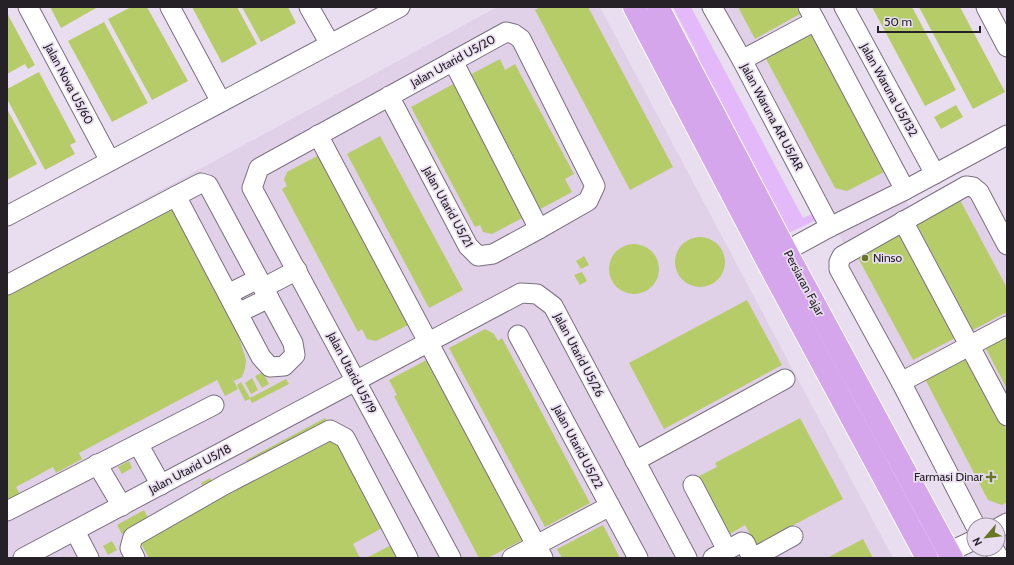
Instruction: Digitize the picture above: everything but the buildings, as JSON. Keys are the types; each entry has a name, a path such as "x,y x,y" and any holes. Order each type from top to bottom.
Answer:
{"main road":[{"name":"Persiaran Fajar","path":"634,7 950,555"},
{"name":"Persiaran Fajar","path":"658,7 777,256 927,558"}],"street":[{"name":"Jalan Nova U5/60","path":"28,7 110,161"},
{"path":"170,7 220,102"},
{"path":"309,7 330,44"},
{"path":"7,216 400,7"},
{"name":"Jalan Waruna AR U5/AR","path":"712,7 742,60 830,226"},
{"name":"Jalan Waruna U5/132","path":"844,7 935,174"},
{"path":"986,7 1007,47"},
{"path":"742,60 811,14 905,190"},
{"name":"Jalan Utarid U5/20","path":"252,188 259,168 506,32 514,34 521,39 595,186 588,201 539,229"},
{"path":"453,61 539,229"},
{"name":"Jalan Utarid U5/21","path":"389,96 468,246 478,256 493,254 539,229"},
{"path":"318,135 540,552"},
{"path":"777,256 830,226 905,190 1007,135"},
{"path":"7,285 176,196 201,183 208,185 293,344 295,354 284,366 270,367 261,357 176,196"},
{"path":"971,517 901,382 838,269 842,256 966,186 973,187 979,192 1007,245"},
{"name":"Jalan Utarid U5/19","path":"252,188 451,558"},
{"path":"903,221 1007,416"},
{"path":"238,313 263,288 297,270"},
{"path":"228,294 263,288"},
{"name":"Jalan Utarid U5/26","path":"356,381 521,293 537,294 553,306 686,558"},
{"path":"901,382 1007,326"},
{"name":"Jalan Utarid U5/22","path":"518,335 638,558"},
{"path":"635,461 785,379"},
{"name":"Jalan Utarid U5/18","path":"23,558 356,381"},
{"path":"7,511 214,405"},
{"path":"135,558 130,548 133,537 224,485 330,430 345,438 408,558"},
{"path":"138,444 161,485"},
{"path":"209,459 224,485"},
{"path":"98,464 122,506"},
{"path":"693,485 720,554 744,542 753,558 793,536"},
{"path":"512,558 540,552 610,506"},
{"path":"74,531 89,558"},
{"path":"950,555 966,545"}],"shaded area":[{"path":"497,7 600,7 893,558 7,558 7,274"},
{"path":"673,7 691,7 803,218 812,214 816,220 789,233 706,80 697,53"},
{"path":"717,7 803,7 916,219 967,192 974,193 1007,256 1007,558 1006,517 983,517 846,260 851,257"}],"place":[{"name":"Ninso","path":"865,258"},
{"name":"Farmasi Dinar","path":"991,477"}]}
